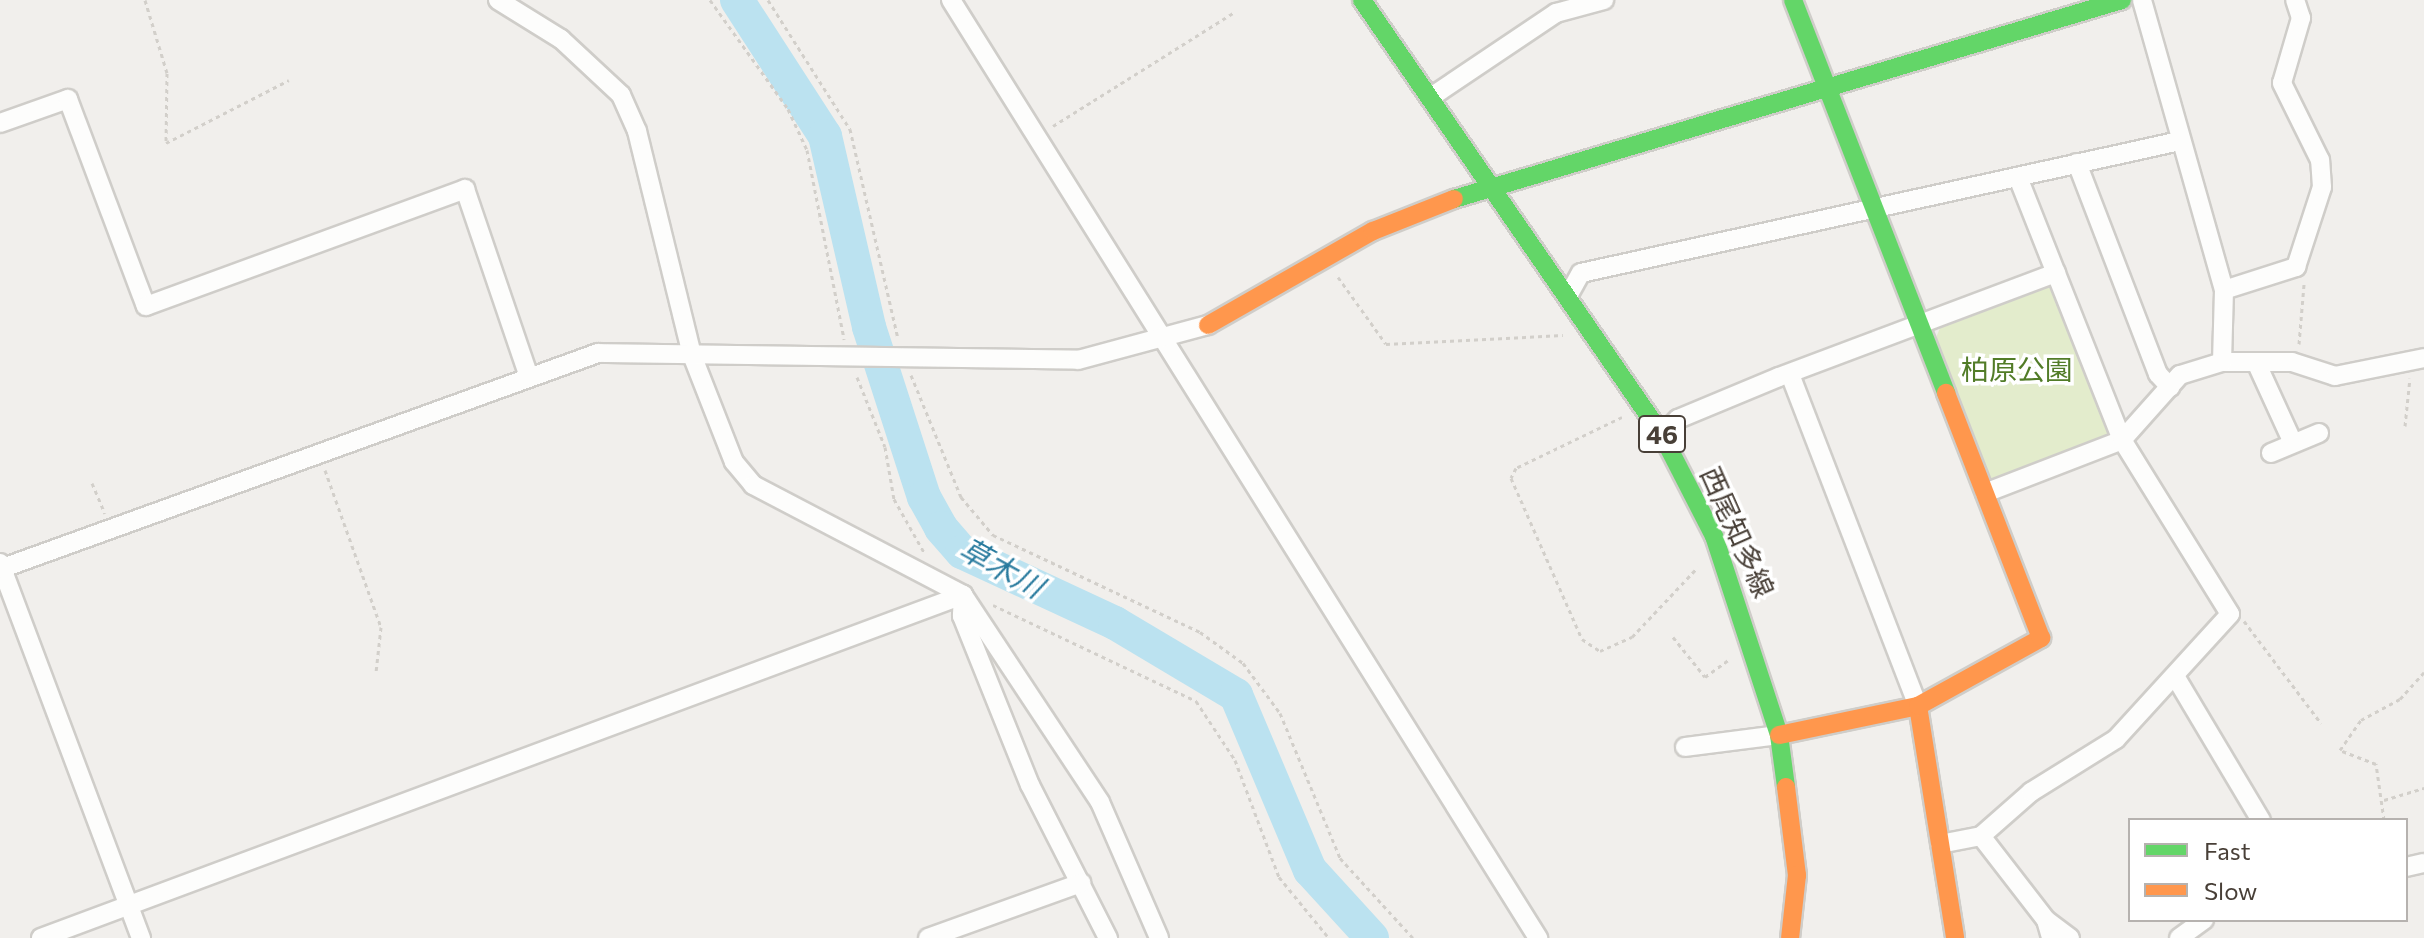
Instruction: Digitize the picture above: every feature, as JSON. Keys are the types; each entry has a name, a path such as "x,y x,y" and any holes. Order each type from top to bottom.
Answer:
{"street":[{"path":"498,0 561,39 621,95 637,131 692,355 734,462 753,485 963,595 1100,802 1159,938"},
{"path":"951,0 1538,938"},
{"name":"西尾知多線","path":"1362,0 1662,435 1722,555 1755,647 1779,735 1797,875 1790,938"},
{"path":"1431,97 1551,7 1604,0"},
{"path":"1685,747 1779,735 1918,706 2041,638 1793,0"},
{"path":"141,938 126,909 1,567 528,374 598,353 1078,360 1167,342 1208,325 1373,231 1494,189 2122,0"},
{"path":"2142,0 2224,290 2222,362"},
{"path":"2224,290 2289,271 2301,257 2323,174 2282,83 2301,18 2295,0"},
{"path":"0,123 68,99 146,306 465,189 528,374"},
{"path":"1568,296 1581,273 2180,141"},
{"path":"2077,163 2158,374 2170,387"},
{"path":"1940,844 1981,836 2031,792 2116,739 2230,614 2122,440 2018,177"},
{"path":"1662,435 1678,419 2056,273"},
{"path":"1985,493 2122,440 2170,387 2195,366 2222,362 2298,364 2335,376 2416,359"},
{"path":"2256,362 2293,443"},
{"path":"1791,377 1918,706 1955,938"},
{"path":"2271,453 2319,433"},
{"path":"963,595 962,616 984,674 1108,938"},
{"path":"41,938 126,909 963,595"},
{"path":"2175,676 2260,818"},
{"path":"1981,836 2048,929 2070,938"},
{"path":"928,938 1081,883"},
{"path":"2179,938 2201,922"}],"path":[{"path":"145,0 167,73 166,143 289,80"},
{"path":"710,0 788,109 807,150 855,357 905,527 929,558"},
{"path":"768,0 850,129 899,358 961,497 993,535 1200,632 1243,663 1280,713 1340,858 1413,938"},
{"path":"1037,136 1233,13"},
{"path":"1325,257 1386,344 1558,337 1586,322"},
{"path":"2298,364 2308,266 2301,257"},
{"path":"2405,426 2416,359"},
{"path":"1641,403 1516,468 1511,478 1582,639 1600,651 1616,646 1676,583 1722,555"},
{"path":"318,451 377,612 376,672"},
{"path":"92,483 111,528"},
{"path":"963,595 1081,642 1196,701 1235,760 1279,877 1329,938"},
{"path":"2230,614 2248,623 2321,723"},
{"path":"1673,637 1705,677 1755,647"},
{"path":"2384,818 2384,800 2376,764 2340,750 2361,720 2400,699 2424,672"},
{"path":"2384,800 2424,788"}],"green space":[{"name":"柏原公園","path":"2056,273 2113,438 1993,484 1933,345 1942,323"}],"waterway":[{"name":"草木川","path":"737,0 825,136 869,327 924,497 941,528 962,552 1115,623 1236,695 1310,870 1372,938"}],"traffic: fast":[{"path":"1362,0 1662,435 1714,536 1779,735 1786,787"},
{"path":"1793,0 1946,393"},
{"path":"1454,199 2122,0"}],"traffic: slow":[{"path":"1208,325 1373,231 1454,199"},
{"path":"1779,735 1918,706 2041,638 1946,393"},
{"path":"1918,706 1955,938"},
{"path":"1786,787 1797,875 1790,938"}]}
